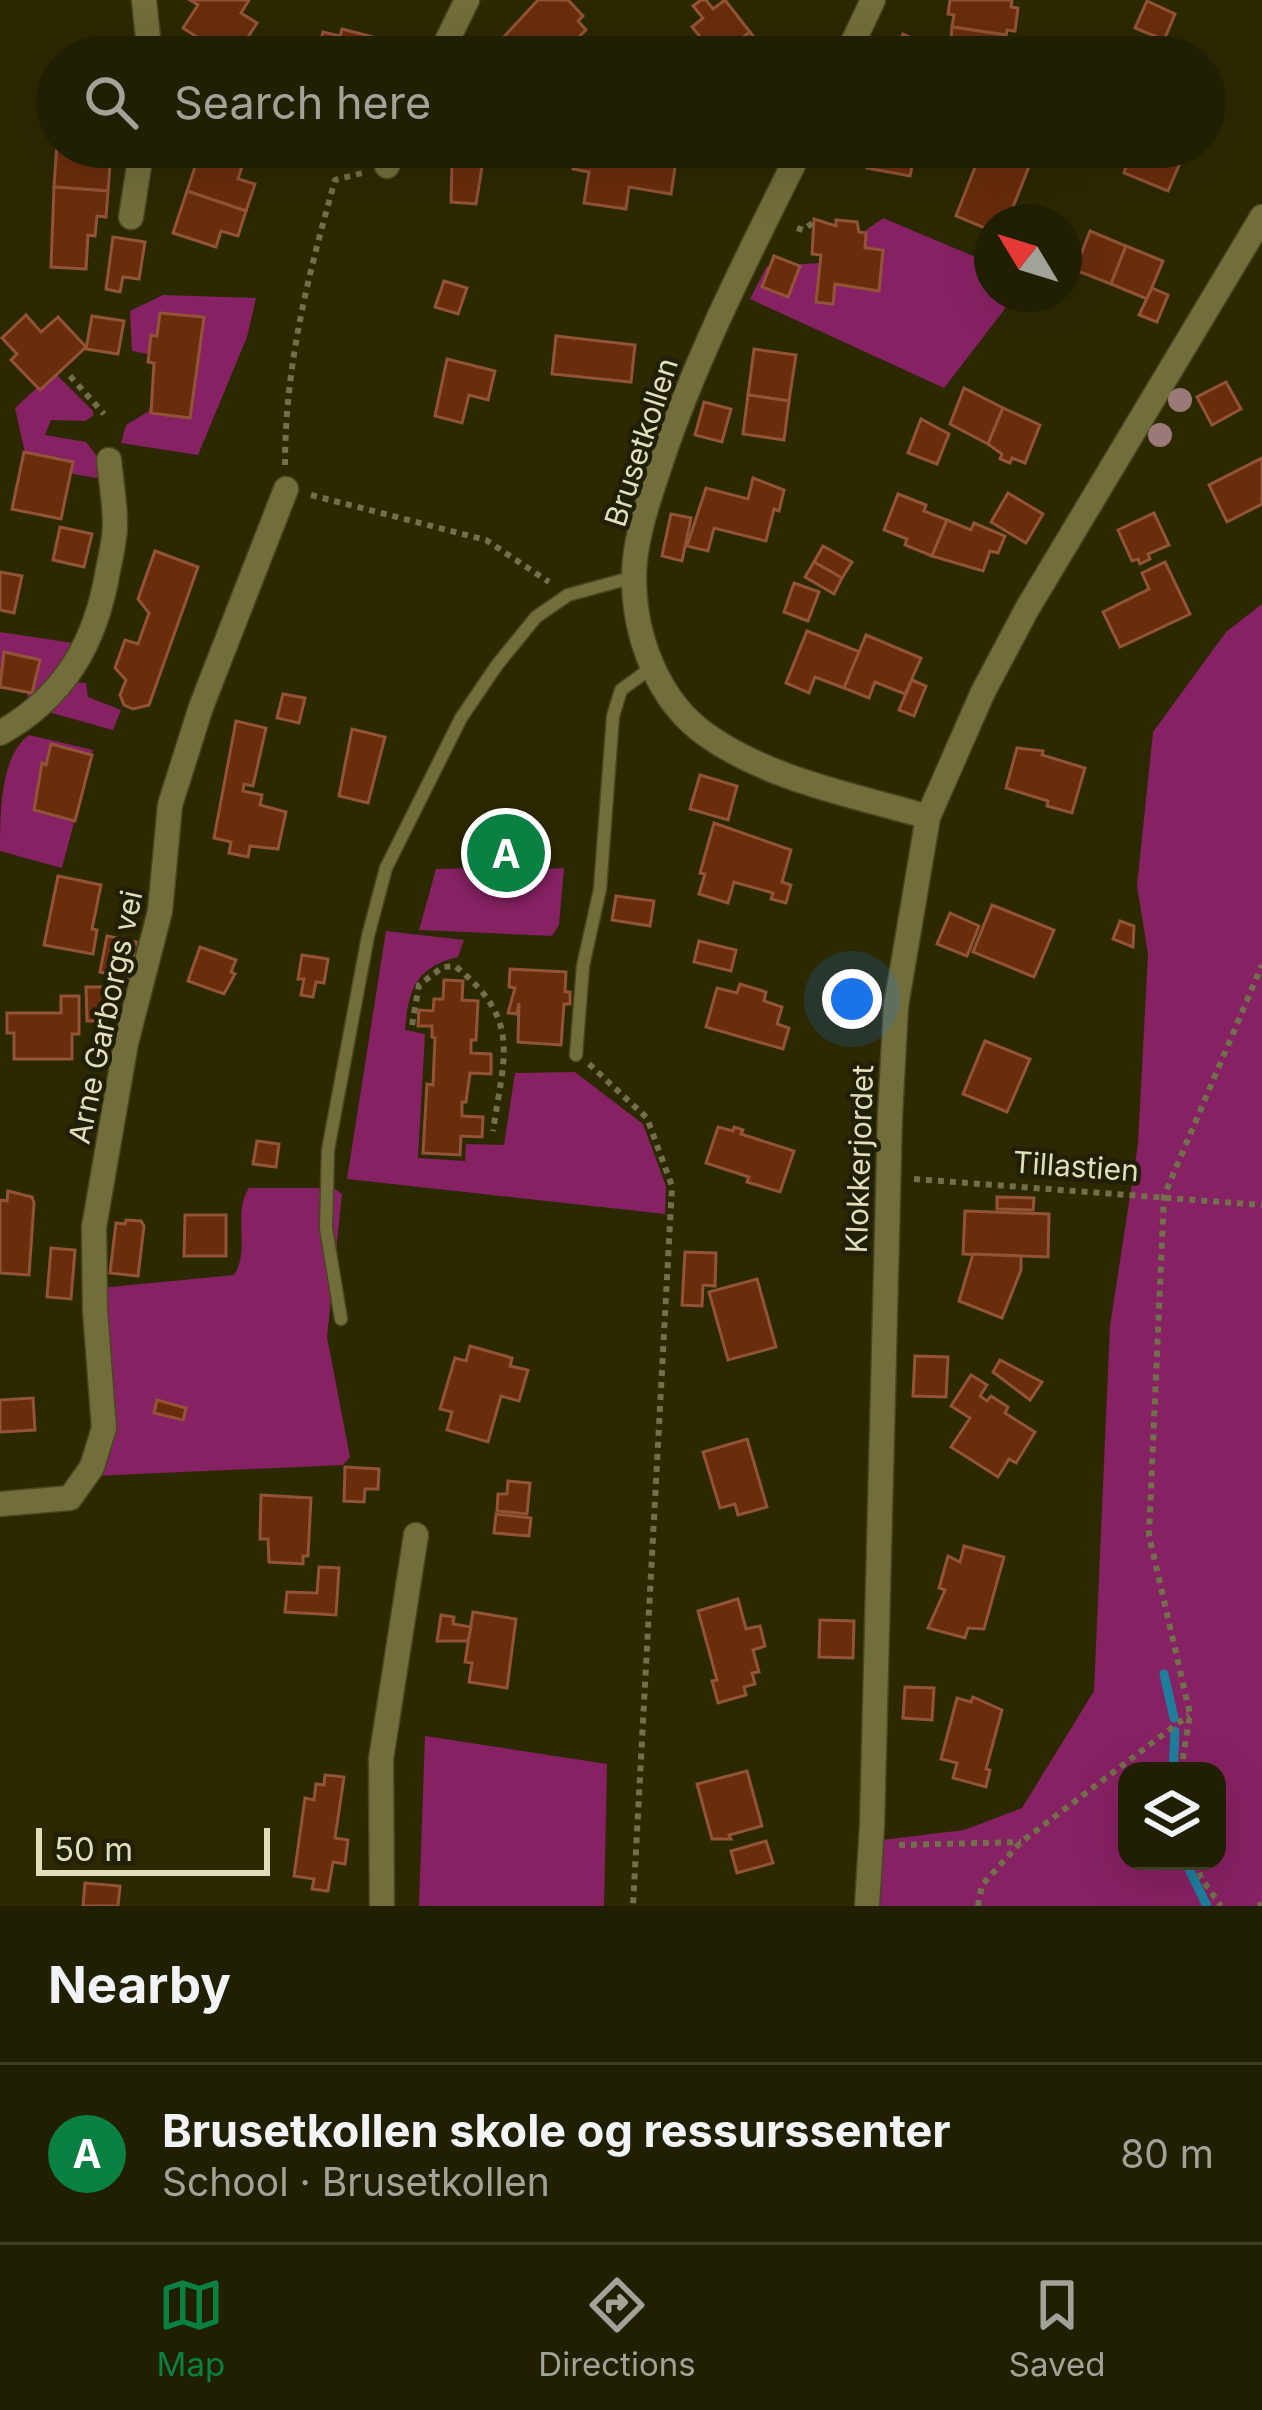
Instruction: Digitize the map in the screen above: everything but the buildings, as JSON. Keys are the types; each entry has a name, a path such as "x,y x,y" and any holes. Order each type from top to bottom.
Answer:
{"street":[{"path":"144,0 148,36"},
{"path":"449,36 467,0"},
{"path":"856,36 874,0"},
{"path":"131,217 139,168"},
{"name":"Brusetkollen","path":"791,168 730,288 689,384 645,511 634,577 637,613 651,668 701,731 773,770 928,817"},
{"name":"Klokkerjordet","path":"867,1906 896,1006 928,817 983,692 1028,609 1262,217"},
{"path":"0,733 52,696 89,643 100,615 116,527 109,460"},
{"name":"Arne Garborgs vei","path":"0,1504 70,1498 92,1467 104,1428 94,1227 126,1043 160,911 170,806 201,707 286,489"},
{"path":"382,1906 381,1759 416,1535"}],"lane":[{"path":"341,1319 326,1228 328,1150 379,891 412,809 461,718 497,664 536,617 568,595 634,577"},
{"path":"576,1055 583,966 601,889 613,716 621,690 651,668"}],"path":[{"path":"335,180 310,267 285,401 286,489 486,539 568,595"},
{"path":"796,229 814,222"},
{"path":"70,376 104,414"},
{"path":"1182,1762 1190,1714 1148,1535 1164,1196 1262,965"},
{"path":"412,1025 419,985 443,967 455,966 496,1007 504,1057 493,1131"},
{"path":"576,1055 603,1073 647,1118 672,1186 633,1906"},
{"name":"Tillastien","path":"887,1177 1262,1205"},
{"path":"978,1906 982,1885 1021,1842 1190,1714"},
{"path":"871,1845 1021,1842"},
{"path":"1199,1870 1221,1906"}],"shaded area":[{"path":"883,218 974,256 974,312 1002,312 944,388 750,299 767,266 820,263"},
{"path":"163,295 256,298 247,337 198,455 121,443 126,425 149,411 158,356 132,351 130,311"},
{"path":"54,372 93,416 85,421 51,420 45,435 86,442 96,455 102,479 28,466 15,408"},
{"path":"1262,604 1262,1906 880,1906 882,1840 964,1830 1022,1808 1094,1691 1110,1326 1138,1144 1148,954 1137,886 1153,732 1226,632"},
{"path":"0,632 79,644 29,705 25,681 0,685"},
{"path":"72,682 86,683 88,697 121,710 113,730 48,712"},
{"path":"29,735 93,750 62,868 0,851 7,771 19,744"},
{"path":"564,868 559,925 552,936 419,930 436,869"},
{"path":"386,931 464,940 458,957 423,974 409,1004 405,1030 425,1034 418,1158 465,1161 466,1144 504,1145 515,1073 575,1072 643,1124 666,1186 665,1214 347,1179"},
{"path":"249,1188 334,1188 342,1194 327,1337 350,1457 343,1465 93,1476 100,1288 234,1275"},
{"path":"425,1736 607,1764 604,1906 419,1906"}],"waterway":[{"path":"1164,1674 1174,1718"},
{"path":"1173,1762 1175,1731"},
{"path":"1189,1870 1207,1906"}],"place":[{"name":"Brusetkollen skole og ressurssenter","path":"506,853"}]}
